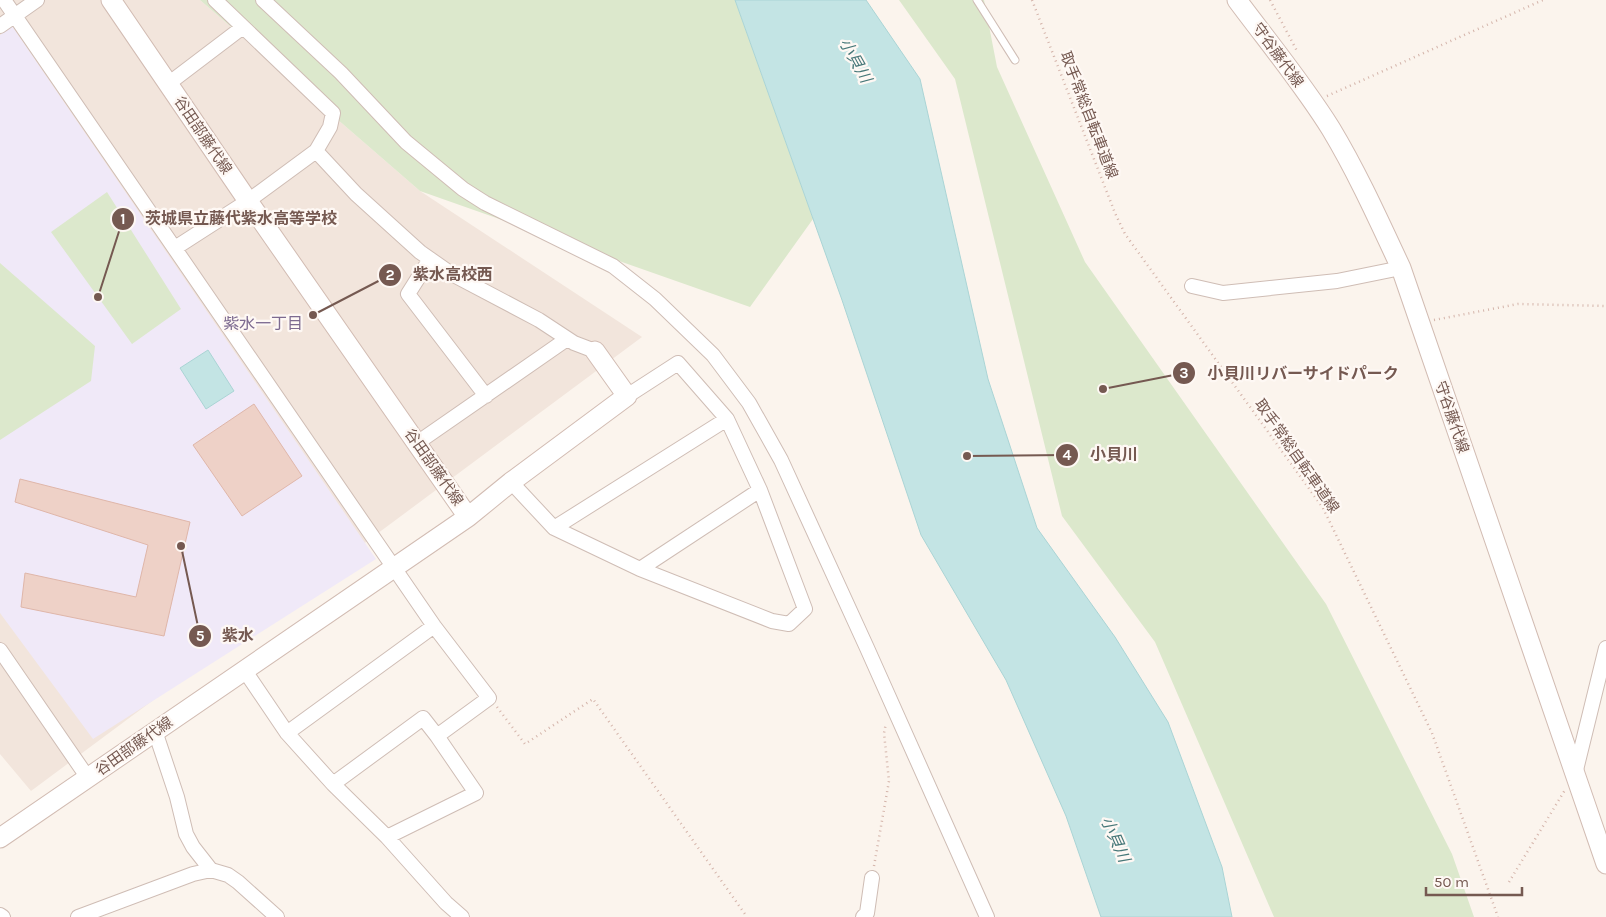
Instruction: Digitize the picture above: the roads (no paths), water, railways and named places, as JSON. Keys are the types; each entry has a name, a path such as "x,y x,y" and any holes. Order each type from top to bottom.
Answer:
{"main road":[{"name":"谷田部藤代線","path":"0,838 468,517 110,0"},
{"name":"守谷藤代線","path":"1238,0 1330,128 1374,208 1401,268 1606,864"},
{"path":"468,517 511,482 627,396 595,351"}],"street":[{"path":"4,0 434,626 489,698 437,736"},
{"path":"0,26 37,0"},
{"path":"175,248 248,201 316,152 330,127 333,113 214,0"},
{"path":"263,0 341,73 406,142 463,189 485,203 613,266 654,299 713,355 749,403 781,460 987,917"},
{"path":"168,84 244,27"},
{"path":"316,152 356,194 420,252 450,273 538,320 574,343 595,351"},
{"path":"430,259 408,294 486,396"},
{"path":"1192,286 1223,293 1337,281 1401,268"},
{"path":"417,443 567,339"},
{"path":"511,482 554,528 640,569 772,621 788,624 805,610 760,490 727,419 678,363 627,396"},
{"path":"554,528 727,419"},
{"path":"640,569 760,490"},
{"path":"287,733 434,626"},
{"path":"1575,774 1606,648"},
{"path":"0,650 88,778"},
{"path":"245,671 287,733 387,837 446,903 462,917"},
{"path":"334,784 424,718 476,793 387,837"},
{"path":"155,731 177,797 186,834 192,848 211,870"},
{"path":"78,917 193,874 211,870 228,875 238,882 277,917"},
{"path":"863,917 867,913 872,878"}],"lane":[{"path":"977,0 1015,60"}],"water":[{"path":"735,0 866,0 920,79 988,379 1037,528 1115,637 1168,722 1222,867 1232,917 1101,917 1066,816 1006,680 921,535 842,300"},
{"path":"208,350 234,391 206,409 180,368"}],"place":[{"name":"茨城県立藤代紫水高等学校","path":"98,297"},
{"name":"紫水高校西","path":"313,315"},
{"name":"小貝川リバーサイドパーク","path":"1103,389"},
{"name":"小貝川","path":"967,456"},
{"name":"紫水","path":"181,546"}],"district":[{"name":"紫水一丁目","path":"263,323"}]}
